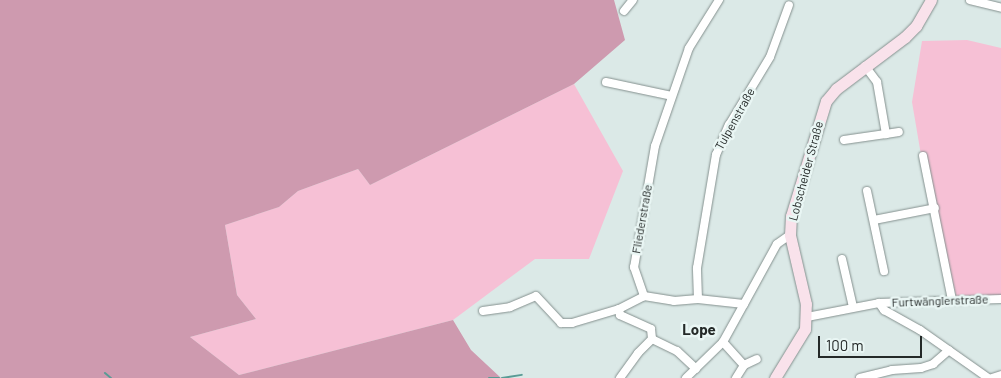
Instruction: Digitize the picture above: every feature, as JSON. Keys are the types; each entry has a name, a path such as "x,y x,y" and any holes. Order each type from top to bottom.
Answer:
{"street":[{"path":"624,11 633,0"},
{"name":"Fliederstraße","path":"644,296 634,267 655,146 689,48 719,0"},
{"path":"786,2 797,0"},
{"name":"Lobscheider Straße","path":"807,317 790,235 791,216 826,102 865,66 916,26 931,0"},
{"path":"970,0 1001,8"},
{"name":"Tulpenstraße","path":"698,299 698,268 716,155 729,125 770,57 786,2"},
{"path":"865,66 877,82 886,134"},
{"path":"606,82 672,96"},
{"path":"844,140 899,132"},
{"path":"923,156 952,300"},
{"path":"867,191 884,271"},
{"path":"874,220 934,208"},
{"path":"686,378 723,342 777,244 790,235"},
{"path":"842,259 853,308"},
{"path":"483,311 510,307 536,296 561,322 572,323 619,309 644,296 674,301 698,299 744,304"},
{"name":"Furtwänglerstraße","path":"807,317 879,303 1001,299"},
{"path":"879,303 884,310 949,350 988,378"},
{"path":"619,309 620,315 651,329 652,339"},
{"path":"775,378 798,344 807,317"},
{"path":"652,339 677,351 696,369"},
{"path":"620,378 638,353 652,339"},
{"path":"723,342 744,365"},
{"path":"860,378 892,370 921,368 933,364 949,350"},
{"path":"736,378 744,365 757,359"},
{"path":"992,378 1001,375"}],"shaded area":[{"path":"0,0 614,0 625,40 574,84 370,185 358,169 298,191 279,207 225,225 237,295 256,319 190,337 239,375 453,320 471,350 501,378 0,378"},
{"path":"967,40 1001,48 1001,297 956,296 936,208 921,155 912,102 922,41"},
{"path":"574,84 623,171 589,259 535,259 453,320 239,375 190,337 256,319 237,295 225,225 279,207 298,191 358,169 370,185"}],"waterway":[{"path":"105,373 111,378"},
{"path":"502,378 522,375"},
{"path":"489,378 499,378"}],"district":[{"name":"Lope","path":"699,330"}]}
